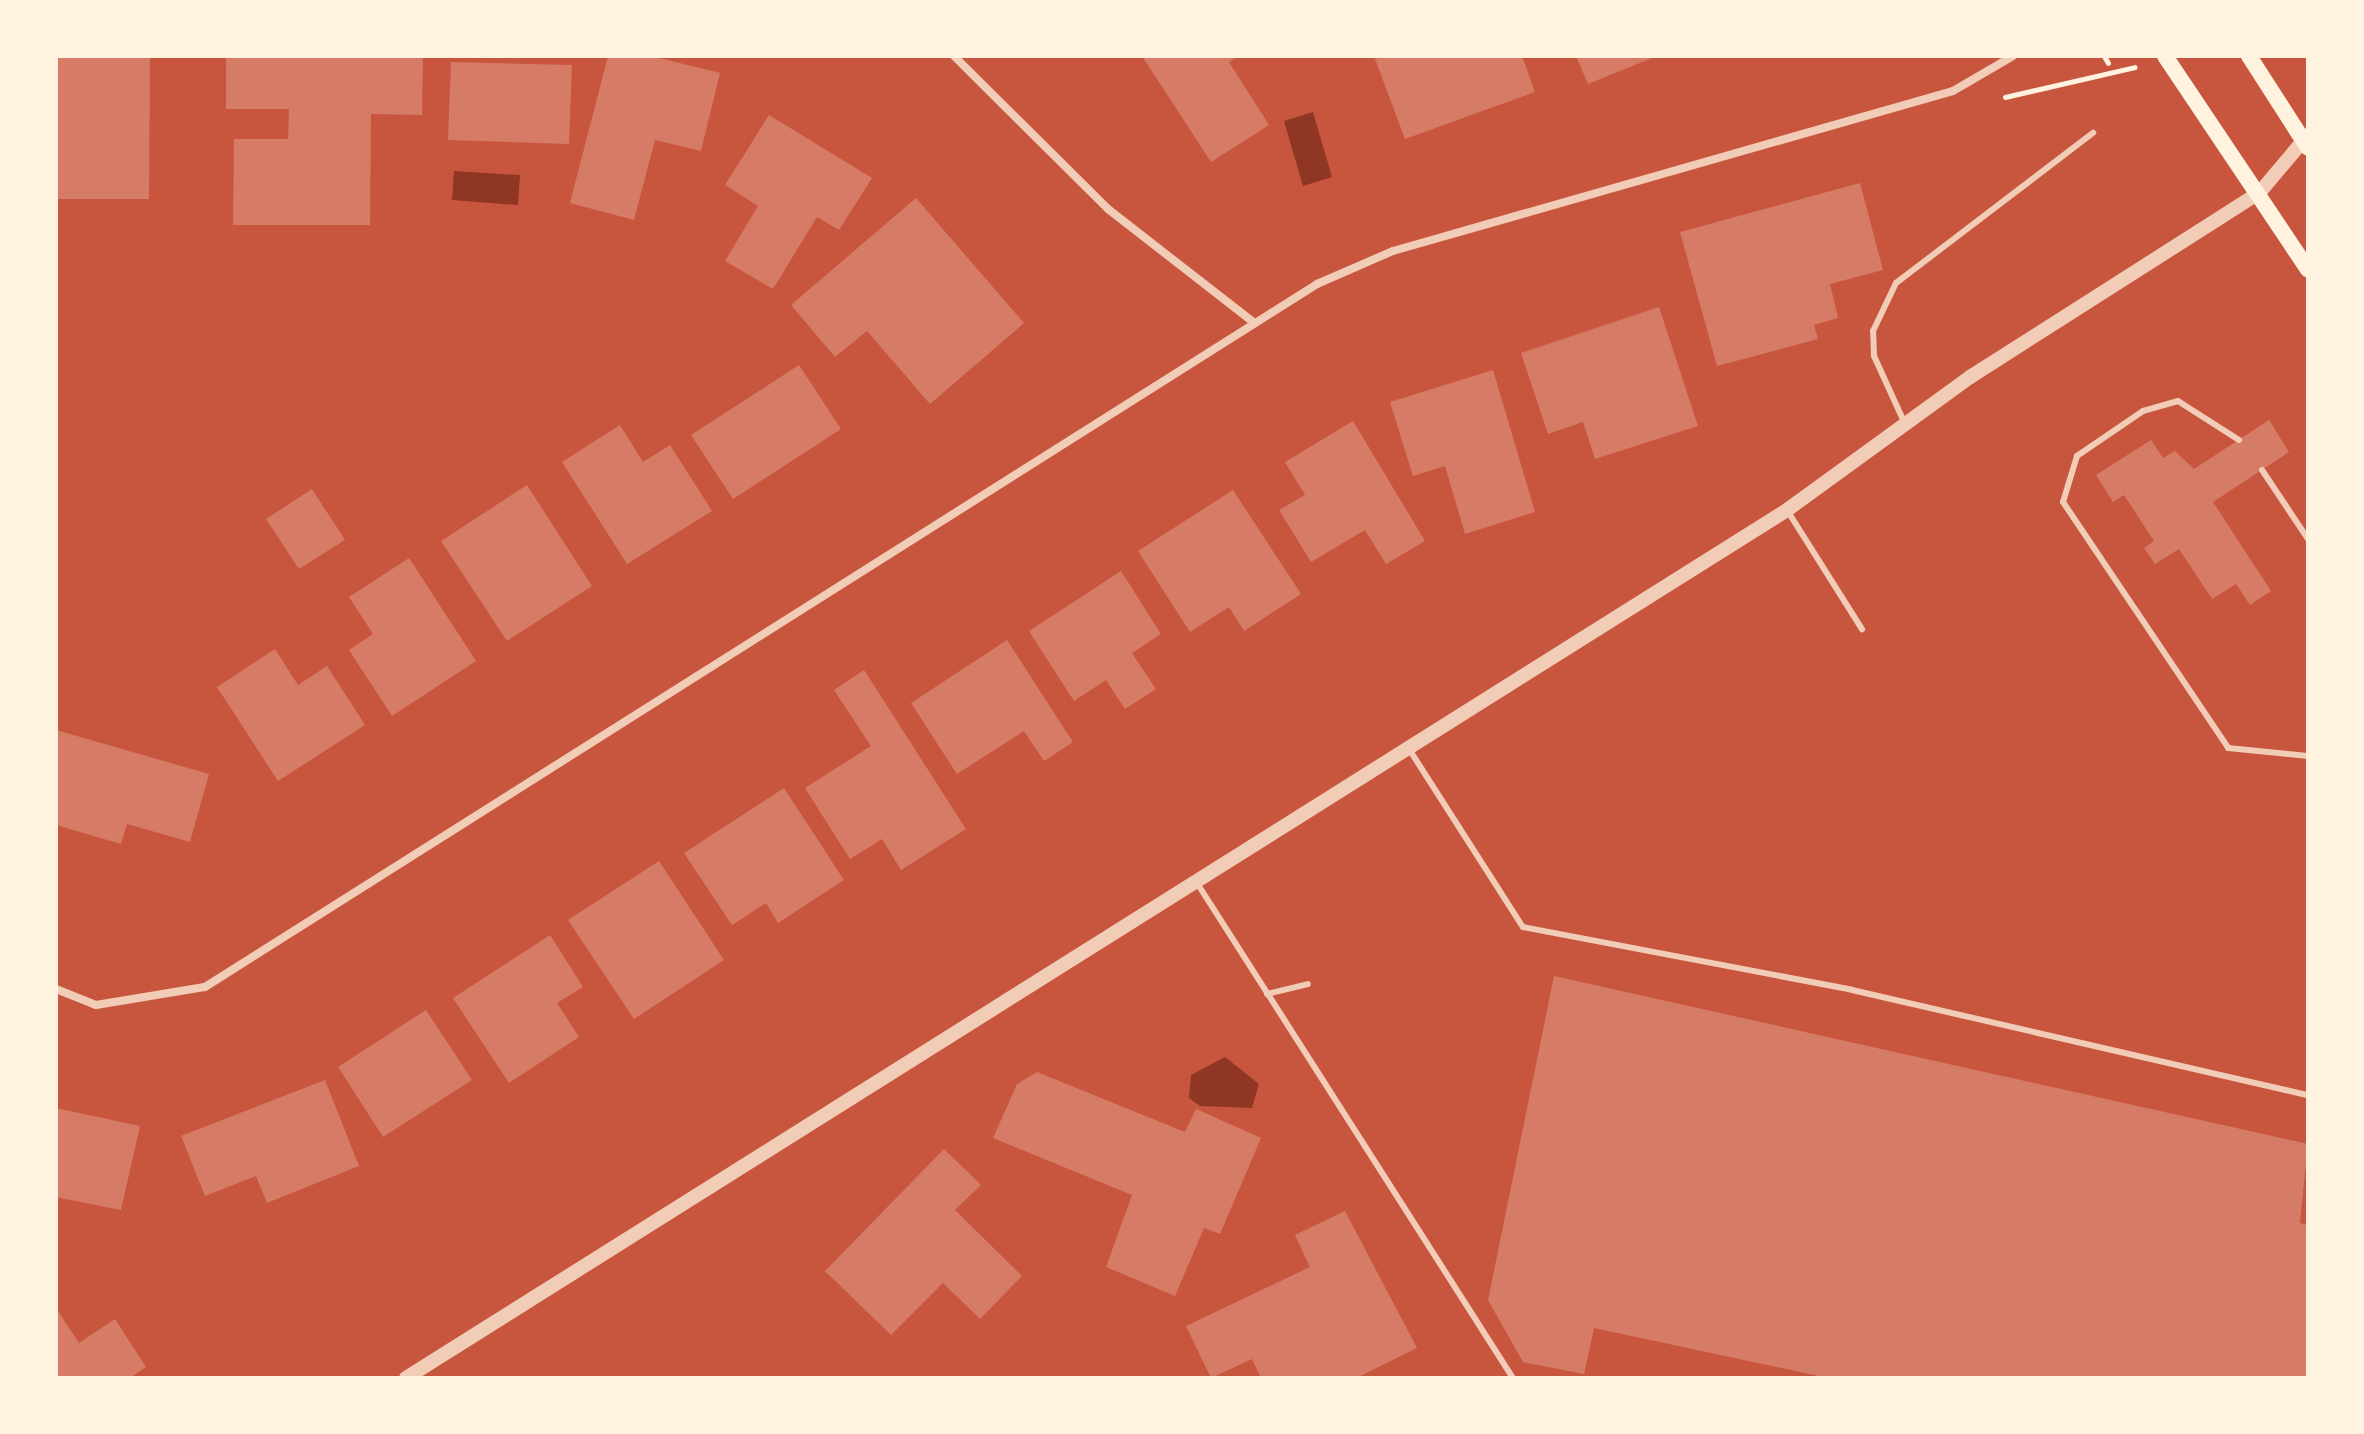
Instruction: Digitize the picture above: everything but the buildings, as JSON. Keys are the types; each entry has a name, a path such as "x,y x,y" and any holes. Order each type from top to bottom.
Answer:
{"main road":[{"path":"2165,56 2260,192 2308,270"},
{"path":"2249,56 2307,141"}],"street":[{"path":"954,56 1108,209 1253,322"},
{"path":"56,989 96,1005 205,987 1253,322 1393,251 1953,91 2013,56"},
{"path":"406,1378 1407,746 1787,510 1905,424 2260,192 2307,141"}],"lane":[{"path":"1905,424 1873,344 1896,283 2093,133"},
{"path":"2239,440 2178,401 2143,411 2077,456 2063,502 2228,748 2308,756"},
{"path":"2262,470 2308,539"},
{"path":"1787,510 1862,629"},
{"path":"1407,746 1523,927 1837,987 2308,1095"},
{"path":"1195,880 1513,1378"},
{"path":"1267,994 1308,984"}],"path":[{"path":"2104,56 2108,63"},
{"path":"1953,91 2019,99 2145,62"}],"shaded area":[{"path":"1313,112 1332,177 1303,186 1284,121"},
{"path":"454,171 520,175 518,205 452,200"},
{"path":"1225,1057 1259,1084 1252,1108 1200,1106 1189,1098 1191,1075"}]}
